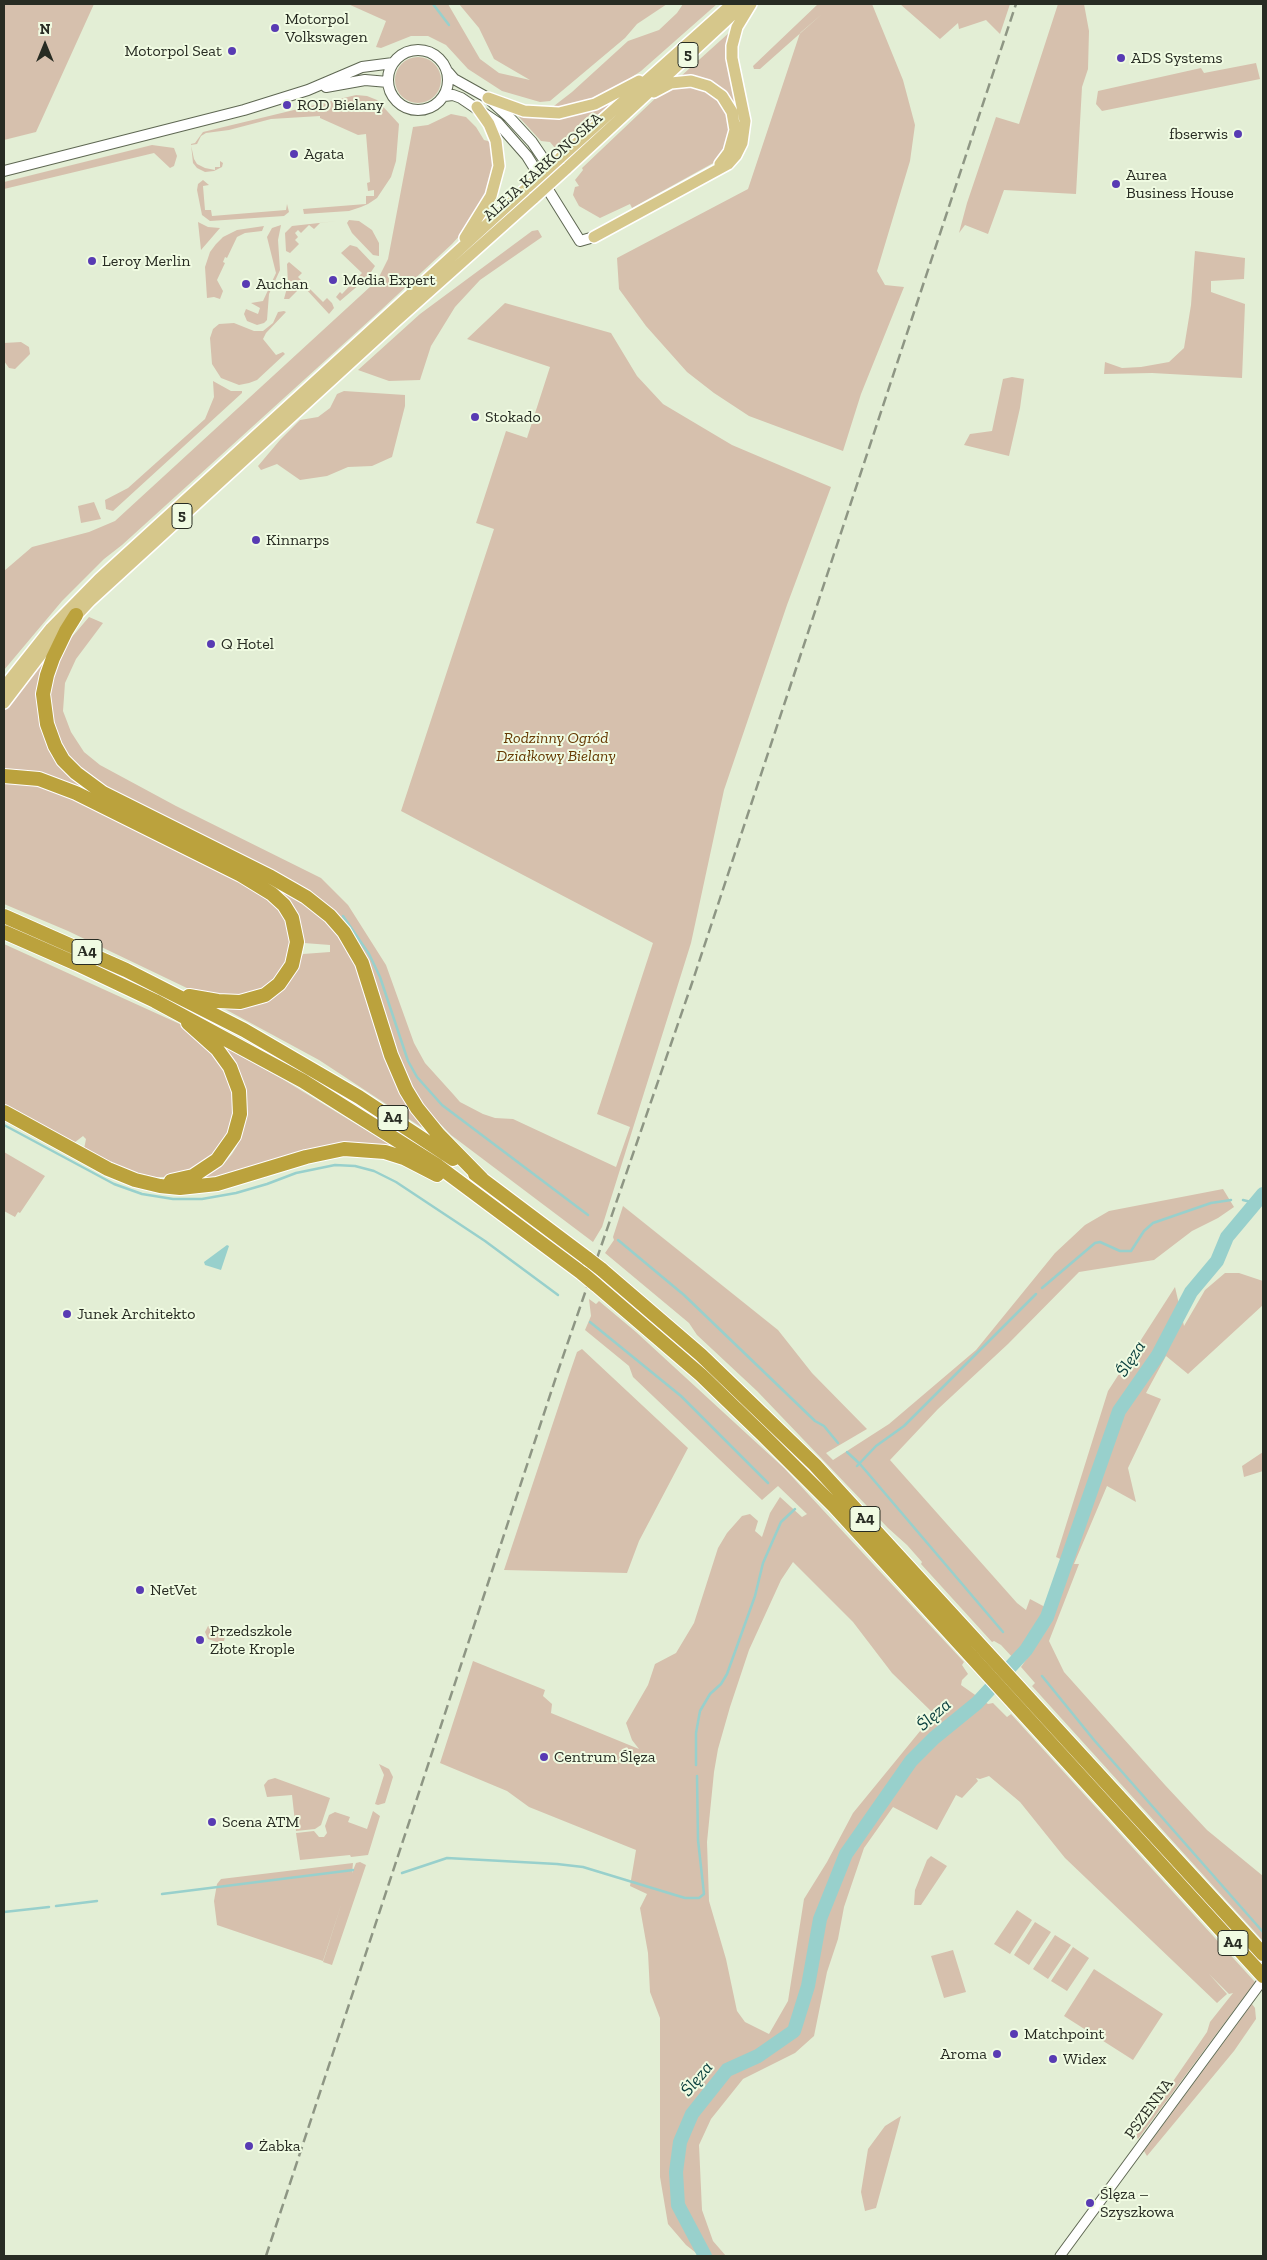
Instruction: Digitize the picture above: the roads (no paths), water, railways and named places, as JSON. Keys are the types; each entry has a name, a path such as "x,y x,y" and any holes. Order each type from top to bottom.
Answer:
{"highway":[{"path":"76,615 53,658 46,676 43,694 47,724 55,746 63,760 76,773 102,793 271,877 306,897 330,916 344,932 362,963 391,1055 406,1090 417,1108 438,1134 482,1179"},
{"path":"4,776 39,780 76,793 255,883 278,899 288,911 296,929 295,955 287,976 270,992 258,998 237,1002 201,999 168,991"},
{"name":"А4","path":"4,916 80,949 168,991"},
{"name":"A4","path":"4,932 77,964 168,1008 256,1054 319,1090 417,1152 481,1197 583,1274 669,1347 764,1435 982,1668 1263,1978"},
{"name":"A4","path":"168,991 269,1044 334,1082 397,1121 482,1179 601,1269 701,1355 794,1444 994,1658 1263,1954"},
{"path":"142,1181 184,1179 210,1166 230,1144 240,1114 239,1091 227,1062 207,1039 168,1008"},
{"path":"4,1112 96,1163 142,1181 167,1187 199,1187 235,1179 306,1157 344,1149 366,1149 404,1158 481,1197"}],"main road":[{"name":"ALEJA KARKONOSKA","path":"356,351 454,254 732,4"},
{"name":"ALEJA KARKONOSKA","path":"356,351 534,198 744,4"},
{"path":"444,96 456,96 477,107 509,134 527,156 580,242 594,237 728,164 742,143 744,121 731,50 737,27 751,4"},
{"path":"448,72 448,84 444,96 434,106 427,109 410,109 396,101 388,82 393,63 406,52 423,50 439,57 454,79 488,98 510,107 532,112 568,112 601,102 658,70"},
{"path":"4,171 244,110 308,90 362,68 393,63"},
{"path":"308,90 354,81 388,82"},
{"path":"633,106 659,89 675,82 695,82 708,86 718,92 732,112 735,130 727,156 708,175"},
{"path":"488,98 525,134 558,181"},
{"path":"454,254 486,207 494,189 498,171 496,141 489,124 477,107"},
{"path":"525,134 527,156"},
{"name":"5","path":"4,703 38,658 76,615 356,351"},
{"name":"5","path":"4,687 39,642 79,599 356,351"}],"street":[{"name":"PSZENNA","path":"1060,2256 1251,1997 1263,1978"}],"water":[{"path":"227,1245 229,1246 221,1270 205,1265 204,1262"}],"waterway":[{"path":"433,4 449,25"},
{"path":"343,916 369,954 380,977 408,1061 417,1077 442,1105 588,1215"},
{"path":"4,1125 114,1184 142,1194 173,1199 202,1199 236,1193 296,1173 335,1165 355,1166 374,1171 396,1182 485,1241 558,1295"},
{"name":"Ślęza","path":"705,2256 678,2205 676,2172 680,2142 692,2114 727,2070 758,2056 794,2031 808,1986 820,1919 846,1854 911,1761 934,1738 977,1703 1026,1650 1047,1617 1119,1411 1158,1355 1191,1292 1217,1261 1227,1237 1263,1194"},
{"path":"1042,1288 1095,1243 1100,1242 1120,1251 1131,1251 1144,1231 1153,1223 1211,1203 1231,1200"},
{"path":"1243,1200 1255,1203"},
{"path":"618,1240 684,1295 815,1421 824,1426 838,1443"},
{"path":"857,1466 876,1446 904,1426 1036,1294"},
{"path":"590,1322 681,1396 768,1483"},
{"path":"847,1452 860,1464 1003,1632"},
{"path":"696,1765 696,1733 700,1711 710,1694 721,1684 727,1674 755,1596 763,1563 781,1522 795,1509"},
{"path":"1042,1676 1094,1740 1263,1932"},
{"path":"402,1873 447,1858 557,1864 583,1867 685,1898 699,1898 704,1894 698,1840 697,1776"},
{"path":"162,1894 353,1870"},
{"path":"56,1906 97,1901"},
{"path":"4,1912 49,1907"}],"railway":[{"path":"266,2256 558,1371 691,986 1016,4"}],"place":[{"name":"Motorpol Volkswagen","path":"275,28"},
{"name":"Motorpol Seat","path":"232,51"},
{"name":"ADS Systems","path":"1121,58"},
{"name":"ROD Bielany","path":"287,105"},
{"name":"fbserwis","path":"1238,134"},
{"name":"Agata","path":"294,154"},
{"name":"Aurea Business House","path":"1116,184"},
{"name":"Leroy Merlin","path":"92,261"},
{"name":"Media Expert","path":"333,280"},
{"name":"Auchan","path":"246,284"},
{"name":"Stokado","path":"475,417"},
{"name":"Kinnarps","path":"256,540"},
{"name":"Q Hotel","path":"211,644"},
{"name":"Junek Architekto","path":"67,1314"},
{"name":"NetVet","path":"140,1590"},
{"name":"Przedszkole Złote Krople","path":"200,1640"},
{"name":"Centrum Ślęza","path":"544,1757"},
{"name":"Scena ATM","path":"212,1822"},
{"name":"Matchpoint","path":"1014,2034"},
{"name":"Aroma","path":"997,2054"},
{"name":"Widex","path":"1053,2059"},
{"name":"Żabka","path":"249,2146"},
{"name":"Ślęza – Szyszkowa","path":"1090,2203"}],"park label":[{"name":"Rodzinny Ogród Działkowy Bielany","path":"556,747"}]}
